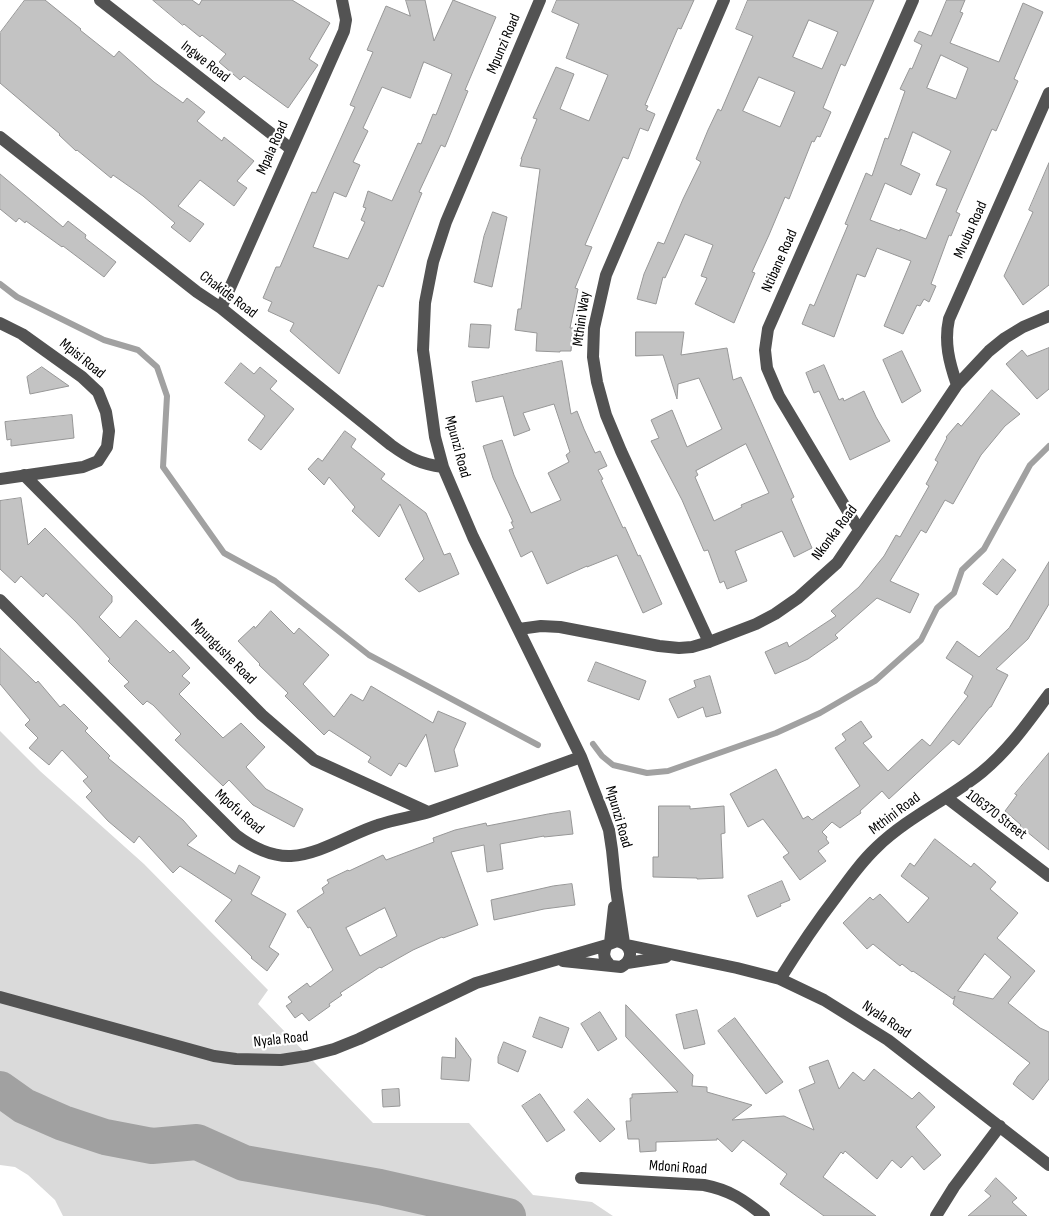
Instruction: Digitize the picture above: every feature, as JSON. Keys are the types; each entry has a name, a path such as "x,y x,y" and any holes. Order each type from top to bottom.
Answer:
{"street":[{"name":"Ingwe Road","path":"100,0 290,149"},
{"name":"Mpala Road","path":"221,308 344,31 346,20 342,0"},
{"name":"Mpunzi Road","path":"540,0 446,222 432,262 425,303 423,350 435,437 442,467 473,537 581,757 609,830 616,889 626,944"},
{"name":"Mthini Way","path":"710,642 606,415 597,382 593,357 594,328 606,275 724,0"},
{"name":"Ntibane Road","path":"859,530 778,396 767,368 765,350 768,329 913,0"},
{"name":"Mvubu Road","path":"957,385 947,348 946,337 949,318 1049,93"},
{"name":"Chakide Road","path":"0,137 197,292 221,308 391,445 417,462 442,467"},
{"name":"Nkonka Road","path":"519,629 541,626 560,627 659,646 679,648 710,642 775,614 798,598 837,562 957,385 989,351 1005,338 1023,327 1049,316"},
{"name":"Mpisi Road","path":"0,323 22,334 82,377 98,392 106,412 109,431 107,447 98,461 83,467 0,478"},
{"name":"Mpungushe Road","path":"24,475 262,715 314,760 428,812"},
{"name":"Mpofu Road","path":"0,600 222,822 249,845 277,855 292,856 316,850 378,825 428,812 581,757"},
{"name":"Mthini Road","path":"780,979 807,935 853,873 876,847 922,812 947,798 983,771 1006,749 1049,694"},
{"name":"106370 Street","path":"947,798 1049,876"},
{"name":"Mpunzi Road","path":"609,944 616,889"},
{"path":"617,940 626,944 630,955 627,962 617,967 609,964 604,954 609,944 617,940"},
{"name":"Nyala Road","path":"0,997 214,1056 251,1060 281,1060 334,1049 476,983 609,944"},
{"name":"Nyala Road","path":"626,944 780,979 824,1000 888,1040 1049,1165"},
{"name":"Nyala Road","path":"627,962 676,956"},
{"name":"Nyala Road","path":"556,960 609,964"},
{"path":"936,1216 954,1187 1000,1126"},
{"name":"Mdoni Road","path":"581,1178 704,1185 731,1192 764,1216"}],"shaded area":[{"path":"0,731 40,771 144,864 268,990 258,1004 373,1123 469,1123 533,1195 592,1202 613,1216 63,1216 55,1200 28,1175 15,1167 0,1165"}],"building":[{"path":"25,0 45,0 114,57 119,51 154,82 183,103 187,98 205,112 197,121 222,141 224,137 254,161 237,181 247,188 234,206 200,180 178,206 204,224 190,242 171,227 175,223 143,196 113,175 111,178 76,151 60,134 0,83 0,33"},
{"path":"153,0 192,0 199,5 202,0 292,0 330,23 309,59 318,65 288,108 244,76 240,80 219,62 226,54 202,35 200,37 183,25"},
{"path":"406,0 425,0 434,41 453,0 496,17 465,90 468,91 445,147 441,145 419,192 422,193 383,287 378,285 339,374 290,331 294,323 268,311 272,302 263,298 276,267 280,267 312,192 316,193 355,107 350,105 373,52 367,50 386,6 410,16","holes":["424,62 452,74 436,115 433,114 421,144 418,143 392,201 368,191 363,207 366,208 361,220 365,222 348,259 313,247 334,192 346,197 360,165 353,162 368,131 363,128 382,87 410,98"]},
{"path":"557,0 694,0 681,29 678,28 645,105 648,106 646,110 655,114 648,131 640,128 628,159 623,157 585,245 592,247 575,288 578,289 570,328 573,328 571,351 560,352 536,351 537,333 515,330 518,309 521,309 540,169 520,166 521,159 537,119 533,118 556,67 574,74 560,109 589,121 608,75 566,58 579,24 552,12"},
{"path":"748,0 874,0 845,66 841,64 823,108 831,112 820,137 817,136 814,142 812,141 789,199 785,197 752,272 755,273 734,323 695,304 707,278 701,276 713,245 685,234 665,278 663,277 656,304 637,299 644,274 658,242 664,244 701,162 696,159 708,130 718,109 721,111 753,36 736,29","holes":["809,20 838,32 822,69 793,57","759,77 795,92 780,127 743,111"]},
{"path":"947,0 965,0 960,12 963,13 950,43 999,62 1023,3 1043,12 1014,79 1018,81 996,131 992,129 956,212 960,214 951,236 949,235 931,284 936,286 929,302 924,299 920,306 917,305 903,334 884,326 911,261 877,248 865,277 857,274 834,337 802,324 810,304 814,306 848,225 845,224 866,173 872,176 885,138 888,139 905,91 900,89 910,68 912,69 922,45 914,41 919,31 931,36","holes":["941,55 968,68 956,99 927,88","913,132 951,151 936,185 947,189 926,239 870,220 885,183 911,195 920,174 901,165"]},
{"path":"1049,163 1049,285 1023,305 1004,276 1033,212 1029,210"},
{"path":"0,174 63,227 68,221 86,235 85,238 116,262 104,277 26,221 25,223 19,218 16,222 0,209"},
{"path":"493,212 507,217 492,287 474,282 484,236"},
{"path":"471,324 491,325 489,348 469,347"},
{"path":"636,332 684,332 681,355 727,348 733,380 741,377 794,497 791,499 812,548 794,557 782,531 735,551 747,581 727,589 724,581 720,583 708,550 704,551 682,500 651,441 659,438 651,420 672,410 687,447 722,429 699,378 678,384 677,399 663,355 636,356","holes":["746,444 769,493 741,505 742,507 714,521 695,477 698,475 696,471"]},
{"path":"1049,348 1049,389 1037,399 1006,364 1022,350 1027,356"},
{"path":"902,351 921,391 902,403 883,360"},
{"path":"562,361 571,414 577,411 595,453 600,451 607,466 598,470 603,479 601,480 623,528 625,527 638,556 640,555 662,604 643,613 617,555 547,584 532,551 521,557 509,530 514,528 511,522 513,522 493,478 483,446 502,440 514,475 531,513 561,500 548,473 569,462 566,455 570,452 554,404 523,413 530,430 514,436 503,396 476,402 472,382"},
{"path":"241,363 254,374 260,367 277,381 270,389 294,409 261,450 248,440 265,416 225,383"},
{"path":"824,365 839,400 843,398 844,401 864,391 890,441 850,460 819,391 814,393 806,373"},
{"path":"42,367 69,386 30,394 27,377"},
{"path":"992,390 1020,414 1005,426 981,455 953,504 945,500 926,533 921,530 890,581 919,594 910,613 877,598 835,635 838,638 808,659 775,674 765,652 787,642 789,647 836,616 831,611 859,587 884,556 896,535 900,537 929,486 926,484 938,462 935,460 946,437 958,423 961,426"},
{"path":"72,415 74,438 11,446 11,439 7,440 5,422"},
{"path":"345,431 356,439 351,447 385,474 381,479 426,513 444,555 450,553 459,574 419,592 405,579 424,559 400,504 379,537 352,511 355,507 329,477 324,485 308,469 318,458 322,461"},
{"path":"21,498 28,545 45,528 112,596 112,602 99,617 120,638 136,620 170,653 173,650 190,668 182,676 190,683 179,694 223,738 241,723 265,747 246,767 266,789 303,809 294,827 253,805 229,780 223,786 175,740 181,734 153,705 147,701 143,705 124,686 129,682 108,661 110,659 76,622 46,593 43,597 21,576 15,583 0,569 0,501"},
{"path":"1003,559 1016,570 997,595 983,584"},
{"path":"1049,562 1049,604 1028,639 996,669 1008,675 991,707 959,745 953,740 889,799 882,791 860,811 861,813 840,828 832,822 822,832 827,837 826,839 829,843 818,851 826,861 800,880 783,857 789,853 763,819 748,827 730,794 776,769 803,819 808,816 812,820 860,786 835,748 846,740 842,734 861,721 872,737 863,743 888,771 922,739 930,746 968,696 964,693 973,676 946,658 957,641 979,657 1009,628"},
{"path":"271,611 294,634 299,628 329,655 303,684 334,717 351,694 363,701 371,686 433,723 438,711 466,723 454,750 458,766 435,772 426,734 406,767 399,763 391,776 368,762 371,757 329,730 324,735 285,696 288,693 238,641 254,626 255,628"},
{"path":"0,648 36,683 38,681 60,707 64,704 88,728 85,731 110,756 108,758 183,820 197,836 187,845 235,874 239,865 260,877 251,894 286,914 269,947 279,954 267,971 251,958 215,921 232,900 180,866 173,873 139,836 134,843 108,821 86,797 92,791 83,781 88,777 62,750 49,765 29,748 38,738 25,725 30,720 0,684"},
{"path":"596,662 646,681 639,700 588,681"},
{"path":"710,676 721,713 706,717 703,707 678,718 669,699 696,687 694,681"},
{"path":"1049,753 1049,850 1005,811 1017,795 1015,794"},
{"path":"659,806 690,806 690,809 724,806 725,833 721,834 723,878 653,877 653,857 658,857"},
{"path":"570,811 573,834 544,836 500,844 503,869 487,872 484,845 451,852 478,925 442,937 380,967 340,993 342,995 329,1004 330,1006 309,1021 302,1013 295,1018 286,1006 292,1002 288,997 307,983 310,987 333,970 310,927 308,928 297,911 324,893 322,888 329,883 327,880 383,855 386,860 434,842 433,838 455,830 486,823 487,826","holes":["385,908 397,936 360,956 346,928"]},
{"path":"935,839 971,867 974,863 996,882 990,889 1018,913 997,938 1035,971 1008,1003 1040,1028 1049,1032 1049,1079 1033,1100 1013,1084 1030,1063 953,1004 955,996 953,999 902,964 900,966 873,944 867,949 843,923 870,897 873,900 880,894 908,923 929,898 901,876 910,863 914,866","holes":["985,954 1011,977 993,999 958,991"]},
{"path":"782,881 790,900 757,917 748,896"},
{"path":"572,884 575,905 544,909 494,920 491,900 553,886"},
{"path":"626,1005 693,1075 692,1086 707,1087 707,1092 752,1105 732,1120 784,1116 814,1130 799,1090 815,1083 809,1067 828,1060 839,1089 853,1072 864,1081 874,1069 912,1099 919,1092 935,1107 916,1127 941,1155 924,1170 912,1156 901,1168 892,1160 877,1179 845,1151 843,1154 841,1152 823,1177 876,1216 824,1216 780,1184 787,1174 743,1140 732,1152 717,1138 717,1140 656,1142 656,1151 640,1152 639,1139 628,1139 626,1121 631,1121 630,1098 632,1098 632,1094 678,1092 626,1037"},
{"path":"697,1010 705,1044 684,1049 676,1015"},
{"path":"600,1012 617,1039 598,1051 581,1024"},
{"path":"540,1017 569,1028 562,1048 533,1037"},
{"path":"735,1018 783,1082 766,1094 718,1031"},
{"path":"456,1038 471,1059 469,1081 441,1079 442,1057 455,1058"},
{"path":"504,1042 526,1051 518,1072 498,1063 498,1057"},
{"path":"399,1089 400,1106 383,1107 382,1090"},
{"path":"540,1094 565,1130 547,1142 522,1106"},
{"path":"588,1099 615,1129 600,1142 574,1112"},
{"path":"996,1178 1017,1198 1012,1202 1027,1216 968,1216 991,1196 985,1191"}],"waterway":[{"path":"0,284 17,297 104,340 138,350 157,367 167,396 163,467 224,553 275,581 369,655 538,745"},
{"path":"593,744 602,756 613,765 647,773 668,771 776,733 820,713 875,681 921,640 937,608 954,593 962,570 984,549 1030,465 1049,446"},
{"path":"0,1089 24,1106 63,1123 105,1137 152,1146 197,1142 244,1163 380,1187 508,1216"}]}
